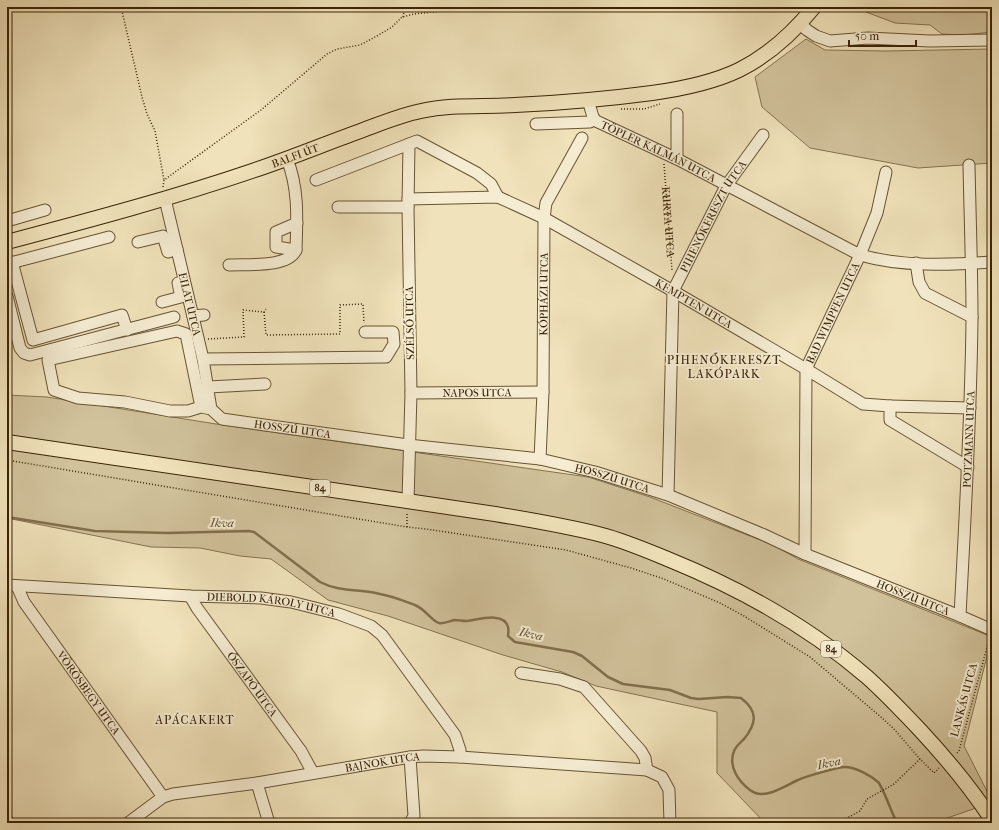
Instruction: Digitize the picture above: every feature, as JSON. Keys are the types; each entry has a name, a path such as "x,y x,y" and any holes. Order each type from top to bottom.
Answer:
{"main road":[{"name":"BALFI ÚT","path":"7,242 165,199 219,182 287,159 373,126 421,111 464,105 513,105 625,97 665,91 718,78 738,70 758,59 778,45 800,24 814,7"},
{"name":"84","path":"7,442 488,512 553,523 603,535 646,550 725,584 781,615 810,634 867,676 953,756 992,820"}],"street":[{"path":"800,24 816,36 830,41 868,38 992,40"},
{"name":"TÖPLER KÁLMÁN UTCA","path":"588,100 592,120"},
{"path":"677,114 677,159"},
{"name":"TÖPLER KÁLMÁN UTCA","path":"536,124 596,121 664,152 726,186 860,255 883,260 916,263 992,262"},
{"name":"PIHENŐKERESZT UTCA","path":"668,495 673,291 726,186 763,135"},
{"name":"KÓPHÁZI UTCA","path":"540,460 543,392 544,218 546,203 582,138"},
{"path":"316,180 417,141 477,173 491,184 498,197"},
{"name":"SZÉLSŐ UTCA","path":"408,501 408,445 411,393 408,203 409,144"},
{"path":"229,265 279,263 294,255 296,250 297,223 296,192 292,170 287,159"},
{"name":"POTZMANN UTCA","path":"960,616 968,467 972,317 969,165"},
{"name":"BAD WIMPFEN UTCA","path":"805,554 806,369 860,255 877,213 886,172"},
{"name":"KEMPTEN UTCA","path":"338,207 498,197 544,218 673,291 863,404 970,408"},
{"name":"EILAT UTCA","path":"165,199 184,278 199,316 198,339 208,387 206,408"},
{"path":"7,221 45,210"},
{"path":"296,250 276,247 276,232 297,223"},
{"path":"138,242 163,236 168,252 177,249"},
{"path":"109,237 9,263 33,340 122,315 127,330"},
{"path":"916,263 919,282 925,293 972,317"},
{"path":"162,302 181,297 177,280 184,278"},
{"path":"7,296 20,348 24,353 30,355 174,318"},
{"path":"177,331 186,334 206,408 188,411 170,411 125,402 78,398 54,390 48,360 177,331"},
{"name":"SZÉLSŐ UTCA","path":"203,359 386,357 394,344 393,332 365,332"},
{"path":"208,387 265,384"},
{"name":"NAPOS UTCA","path":"411,393 543,392"},
{"path":"890,406 890,420 968,467"},
{"name":"HOSSZÚ UTCA","path":"206,408 222,419 408,445 540,460 595,472 668,495 762,534 805,554 992,630"},
{"name":"DIEBOLD KÁROLY UTCA","path":"12,586 190,596 261,598 291,602 339,614 370,626 382,635 455,735 460,750 460,757"},
{"name":"VÖRÖSBEGY UTCA","path":"12,586 163,797"},
{"name":"ŐSZAPÓ UTCA","path":"190,596 197,608 301,751 313,773"},
{"path":"521,673 560,679 584,687 641,751 645,758 647,770"},
{"path":"410,757 414,816 410,823"},
{"name":"BAJNOK UTCA","path":"128,823 163,797 185,791 257,782 410,757 460,757 647,770 662,778 669,790 670,823"},
{"path":"257,782 269,823"}],"path":[{"path":"121,7 142,97 147,114 155,131 164,180 162,187 165,199"},
{"path":"164,180 261,110 327,54 337,49 360,45 392,27 402,17 405,7"},
{"path":"402,17 414,14 480,7"},
{"name":"KURTA UTCA","path":"664,152 673,291"},
{"path":"266,309 264,312 266,335 340,334 340,305 363,304 364,316"},
{"path":"198,339 244,337 243,310 264,312"},
{"path":"7,460 407,527 566,550 617,564 664,579 720,603 744,616 810,657 881,716 934,773 953,756"},
{"path":"407,527 408,501"},
{"name":"LANKÁS UTCA","path":"953,756 992,630"},
{"path":"838,823 860,811 867,799 885,790 903,776 920,758"}],"shaded area":[{"path":"861,7 992,7 992,32 963,35 942,34 930,25 895,23 866,12"},
{"path":"806,39 825,50 885,51 992,49 992,163 918,168 810,148 762,107 755,77"},
{"path":"7,395 47,397 216,424 588,477 650,497 773,545 798,559 992,637 964,746 992,801 992,823 985,823 976,808 933,823 765,823 717,773 717,712 596,686 562,672 503,655 388,616 328,600 271,559 240,556 200,548 151,547 7,518"}],"waterway":[{"name":"Ikva","path":"7,517 95,531 167,533 254,532 320,582 327,585 342,589 372,592 398,599 419,607 439,623 454,620 467,621 483,618 501,619 506,622 508,627 508,636 515,642 573,652 582,656 608,677 623,684 670,690 691,698 699,699 727,697 741,698 747,703 753,712 754,717 751,728 735,749 732,762 738,778 750,790 761,794 768,793 807,777 849,767 862,772 878,782 897,823"}],"railway":[{"path":"985,823 992,820"}],"district":[{"name":"PIHENŐKERESZT LAKÓPARK","path":"724,367"},
{"name":"APÁCAKERT","path":"195,720"}]}
